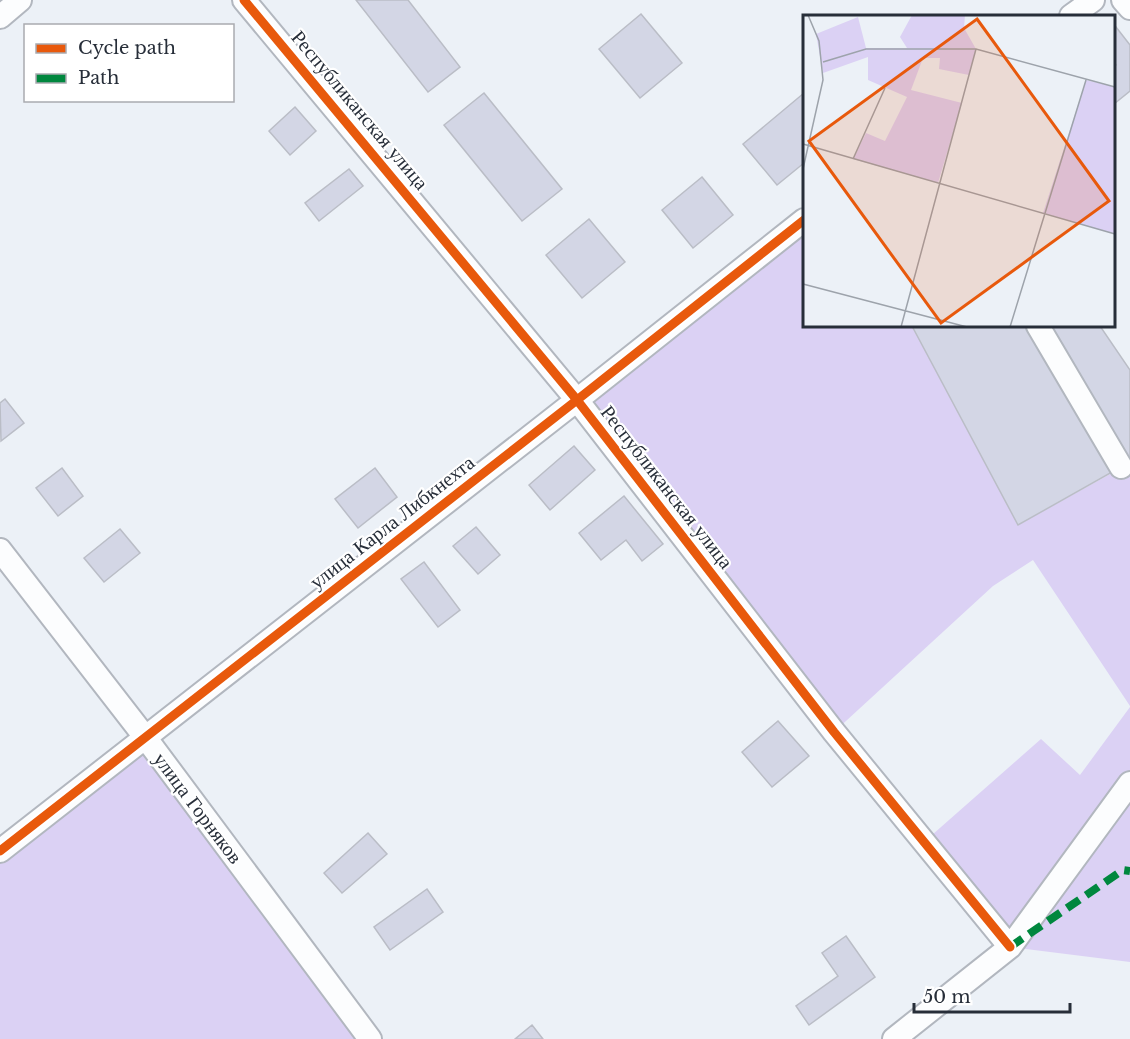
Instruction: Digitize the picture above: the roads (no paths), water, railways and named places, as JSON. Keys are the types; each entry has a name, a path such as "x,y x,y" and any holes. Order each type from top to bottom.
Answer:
{"street":[{"path":"0,17 20,0"},
{"name":"Республиканская улица","path":"244,0 577,400 834,732 1010,946"},
{"path":"1072,15 1093,0"},
{"path":"1123,0 1130,8"},
{"name":"улица Карла Либкнехта","path":"0,851 803,221"},
{"path":"1039,327 1121,467"},
{"name":"улица Горняков","path":"0,550 145,737 370,1039"},
{"path":"894,1039 1010,946 1130,783"}]}
